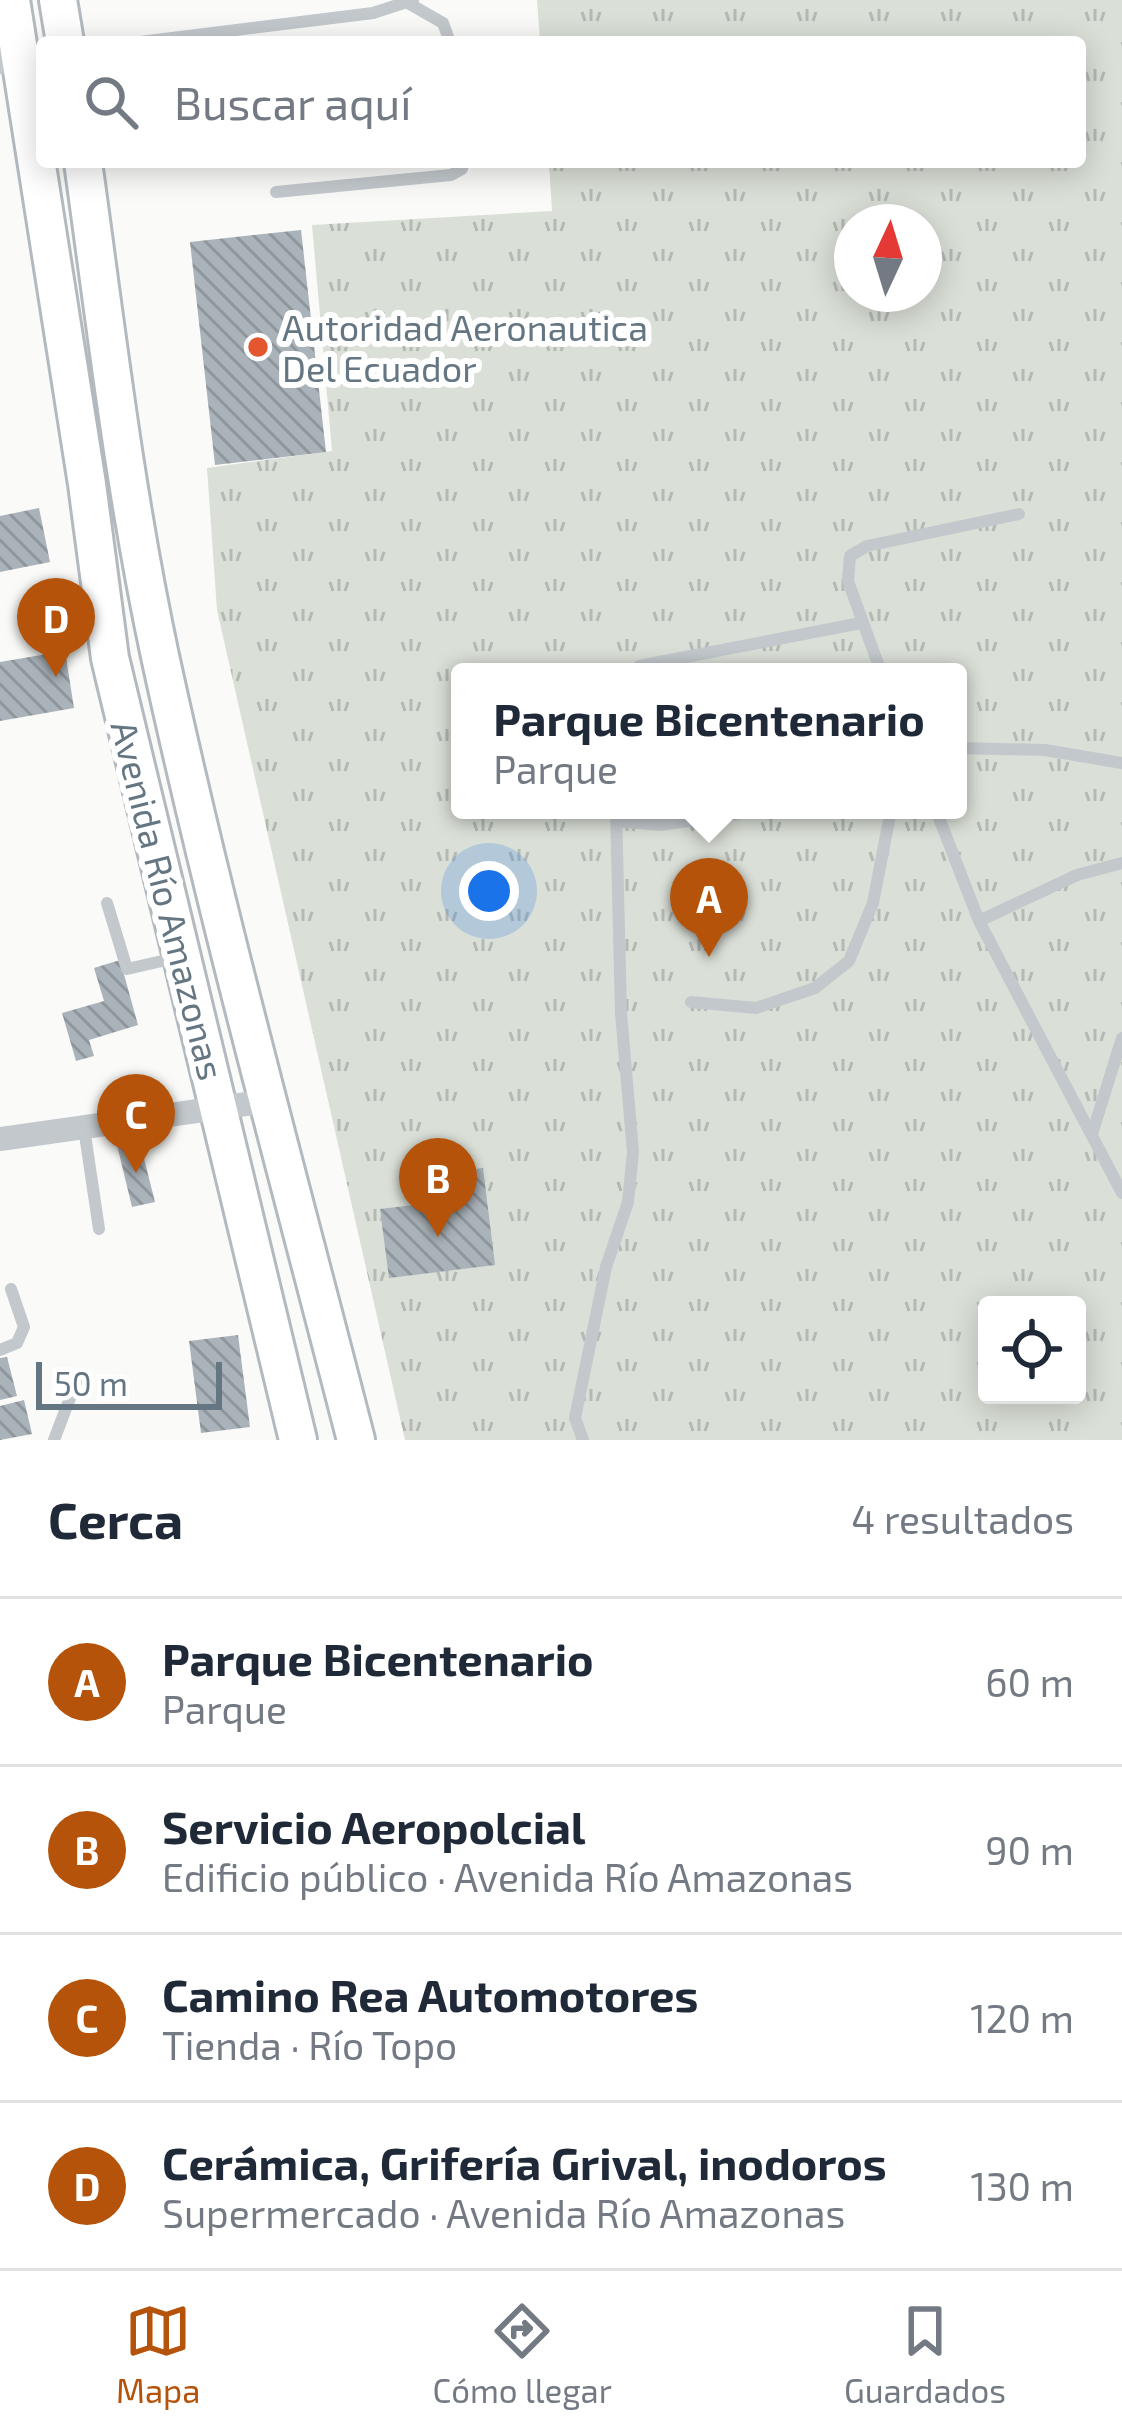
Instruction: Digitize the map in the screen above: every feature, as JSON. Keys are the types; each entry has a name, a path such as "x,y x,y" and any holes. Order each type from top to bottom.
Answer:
{"main road":[{"name":"Avenida Río Amazonas","path":"11,0 36,155"},
{"path":"58,0 64,36"},
{"name":"Avenida Río Amazonas","path":"38,168 110,658 298,1440"},
{"name":"Avenida Río Amazonas","path":"84,168 126,474 160,655 356,1440"},
{"path":"87,484 126,474"}],"street":[{"path":"0,1139 268,1101"}],"lane":[{"path":"188,36 373,13 410,2 443,23 448,36"},
{"path":"276,192 451,176 461,168"},
{"path":"877,663 848,581 850,556 867,546 1018,514"},
{"path":"654,663 861,623"},
{"path":"967,748 1045,750 1122,763"},
{"path":"583,1440 574,1418 606,1267 628,1202 633,1152 621,1013 616,819"},
{"path":"634,819 661,825 701,819"},
{"path":"691,1002 756,1008 814,988 849,961 873,903 889,819"},
{"path":"940,819 979,920 1122,1192"},
{"path":"979,920 1077,875 1122,863"},
{"path":"107,903 127,969 182,956"},
{"path":"1092,1135 1122,1038"},
{"path":"83,1127 99,1228"},
{"path":"0,1349 16,1342 24,1327 11,1289"},
{"path":"54,1440 78,1377"}],"green space":[{"path":"537,0 1122,0 1122,1440 405,1440 217,610 207,468 332,451 312,225 552,211 549,168 1086,168 1086,36 540,36"}],"building":[{"name":"Autoridad Aeronautica Del Ecuador","path":"301,230 326,452 215,465 190,242"},
{"path":"39,508 50,562 0,572 0,516"},
{"path":"65,651 74,708 0,721 0,662"},
{"path":"120,960 138,1025 89,1040 94,1056 76,1061 62,1013 104,1001 94,968"},
{"path":"139,1139 155,1202 132,1207 117,1145"},
{"path":"483,1168 495,1265 389,1278 380,1209 414,1205 411,1177"},
{"path":"238,1335 250,1427 201,1433 189,1341"},
{"path":"7,1357 17,1396 0,1400 0,1358"},
{"path":"24,1400 32,1434 0,1440 0,1406"}],"place":[{"name":"Autoridad Aeronautica Del Ecuador","path":"258,347"},
{"name":"Cerámica, Grifería Grival, inodoros","path":"56,677"},
{"name":"Parque Bicentenario","path":"709,957"},
{"name":"Camino Rea Automotores","path":"136,1173"},
{"name":"Servicio Aeropolcial","path":"438,1237"}]}
